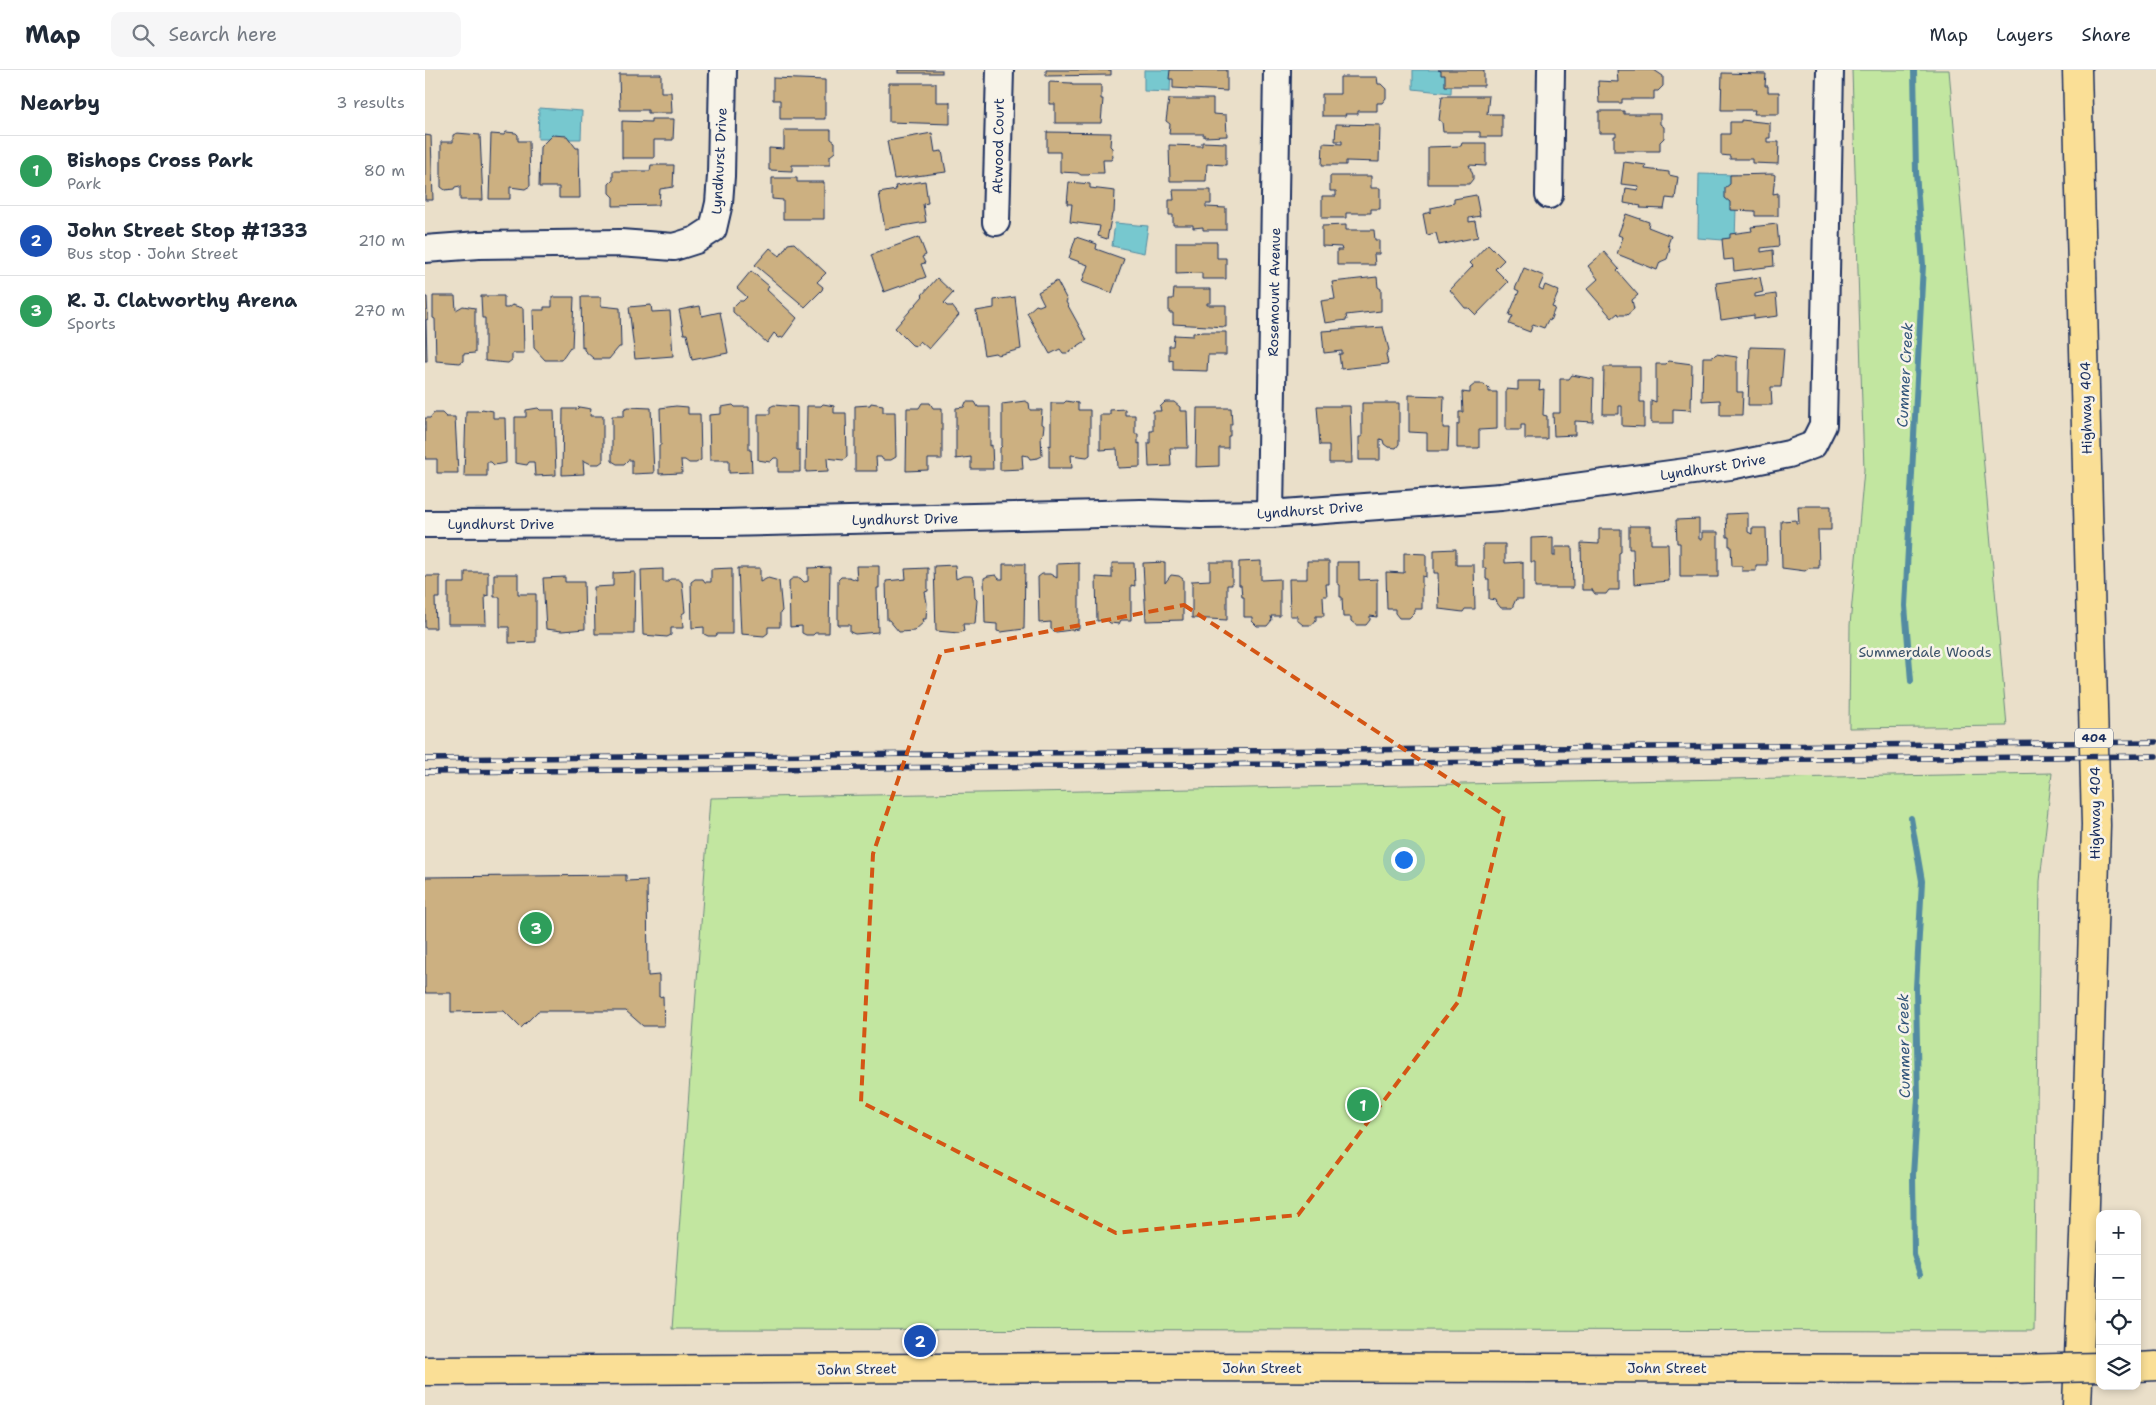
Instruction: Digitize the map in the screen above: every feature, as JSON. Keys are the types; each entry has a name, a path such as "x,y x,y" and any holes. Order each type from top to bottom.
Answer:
{"main road":[{"name":"Highway 404","path":"2077,70 2096,825 2077,1405"},
{"path":"2141,1367 2156,1366"},
{"name":"John Street","path":"425,1372 1097,1367 2010,1369 2096,1367"}],"street":[{"name":"Lyndhurst Drive","path":"425,249 479,245 620,243 674,247 696,240 713,229 719,203 723,70"},
{"name":"Atwood Court","path":"996,222 1000,70"},
{"name":"Rosemount Avenue","path":"1270,514 1277,70"},
{"path":"1549,195 1551,70"},
{"name":"Lyndhurst Drive","path":"425,524 723,523 1141,512 1201,515 1270,514 1501,497 1731,466 1789,454 1813,445 1823,425 1830,70"}],"highlighted area":[{"path":"1184,605 1504,815 1458,1002 1298,1215 1116,1233 861,1102 873,854 941,652"}],"green space":[{"name":"Summerdale Woods","path":"1852,70 1949,70 2007,726 1849,728 1850,625 1864,470"},
{"path":"2052,773 2040,881 2034,1331 672,1329 710,798"}],"water":[{"path":"1144,70 1171,70 1170,92 1144,91"},
{"path":"1413,70 1452,70 1451,93 1413,89"},
{"path":"539,108 582,111 581,139 538,139"},
{"path":"1699,174 1737,175 1735,241 1698,238"},
{"path":"1115,223 1148,226 1144,253 1112,246"}],"building":[{"path":"898,70 942,70 942,73 898,73"},
{"path":"1046,70 1111,70 1111,75 1046,76"},
{"path":"1170,70 1227,70 1227,91 1173,88 1173,79 1169,79"},
{"path":"1438,70 1484,70 1484,86 1445,86 1445,75 1441,75 1441,71"},
{"path":"1617,70 1654,70 1663,76 1663,86 1658,91 1654,91 1654,99 1622,99 1622,103 1599,103 1598,81 1618,82"},
{"path":"1722,73 1766,74 1765,86 1768,86 1768,92 1779,92 1779,114 1754,114 1755,110 1721,110"},
{"path":"619,74 661,74 661,92 671,92 672,113 648,113 648,110 620,110"},
{"path":"1340,77 1377,77 1378,84 1381,84 1386,89 1386,98 1382,103 1377,103 1377,111 1358,111 1358,114 1345,114 1346,116 1322,116 1322,94 1340,94"},
{"path":"773,78 825,80 825,119 780,119 780,100 773,100"},
{"path":"1049,82 1072,83 1072,85 1101,85 1101,99 1103,99 1101,123 1055,123 1055,104 1049,104"},
{"path":"889,83 936,83 936,102 950,102 950,124 889,122"},
{"path":"1442,96 1489,96 1487,114 1502,114 1502,137 1480,137 1480,132 1443,132 1442,122 1439,120"},
{"path":"1169,99 1213,99 1213,114 1226,115 1227,136 1204,137 1204,134 1169,134 1170,124 1166,121"},
{"path":"1599,111 1624,111 1624,114 1660,114 1660,124 1664,127 1664,138 1660,142 1660,151 1614,151 1614,136 1616,136 1616,133 1599,133"},
{"path":"651,119 674,119 673,140 654,140 654,158 622,158 622,121 651,122"},
{"path":"1741,120 1770,123 1770,138 1767,138 1767,142 1779,142 1778,164 1752,163 1752,159 1730,159 1730,156 1721,155 1721,134 1730,134 1730,122 1741,122"},
{"path":"1336,124 1380,125 1379,162 1346,161 1346,165 1322,165 1323,143 1342,144 1342,141 1335,141"},
{"path":"784,130 831,130 831,139 835,142 835,152 830,156 830,165 792,165 792,171 769,170 769,148 784,149"},
{"path":"506,132 516,133 518,141 529,141 530,186 525,189 510,187 510,199 489,199 491,134 504,135"},
{"path":"1047,132 1111,133 1110,146 1113,157 1111,160 1103,160 1104,173 1081,175 1078,173 1060,172 1060,152 1047,152"},
{"path":"457,133 480,135 483,200 460,200 460,186 445,190 441,187 441,142 453,142 453,135"},
{"path":"932,133 935,152 942,151 946,172 894,179 887,141"},
{"path":"425,135 431,136 433,200 425,200"},
{"path":"552,135 567,136 576,148 579,148 580,198 559,198 559,187 539,187 540,147"},
{"path":"1202,142 1226,143 1226,165 1207,164 1206,181 1170,181 1169,145 1202,146"},
{"path":"1462,143 1486,143 1486,166 1469,165 1473,179 1469,184 1428,184 1428,147 1461,146"},
{"path":"1624,162 1646,165 1645,169 1669,172 1669,175 1678,177 1675,199 1666,198 1664,209 1640,208 1641,206 1624,203 1626,188 1638,190 1639,186 1621,184"},
{"path":"651,165 674,165 673,187 660,189 659,205 613,206 613,197 609,193 609,184 613,180 613,171 650,171"},
{"path":"1730,175 1775,175 1773,194 1778,193 1778,216 1755,216 1755,211 1730,210 1730,202 1725,198 1725,188 1730,184"},
{"path":"1330,176 1371,176 1371,188 1380,188 1380,209 1371,209 1371,213 1346,213 1346,218 1322,218 1322,196 1336,196 1336,191 1330,191"},
{"path":"772,178 797,178 797,182 824,182 824,219 783,219 783,200 772,199"},
{"path":"925,181 928,203 923,204 926,222 885,229 879,193 896,190 895,186"},
{"path":"1069,182 1090,184 1090,188 1115,191 1114,213 1112,214 1107,239 1098,236 1100,226 1070,222 1072,204 1067,204"},
{"path":"1173,190 1211,190 1211,204 1206,204 1206,207 1226,208 1226,230 1203,230 1203,227 1193,228 1193,225 1173,225 1173,215 1169,215 1169,200 1174,200"},
{"path":"1476,195 1480,216 1469,218 1469,222 1475,221 1478,237 1439,245 1436,233 1427,235 1423,214 1431,212 1431,208 1454,203 1454,199"},
{"path":"1626,214 1649,222 1648,227 1671,236 1668,244 1670,249 1667,259 1660,262 1657,270 1617,254 1623,237 1618,235"},
{"path":"1777,224 1779,246 1761,248 1761,252 1773,250 1774,266 1734,271 1733,259 1724,260 1722,239 1730,238 1730,234 1752,231 1751,227"},
{"path":"1346,225 1346,230 1374,230 1375,240 1379,240 1379,254 1374,254 1375,265 1337,265 1337,250 1342,250 1341,247 1322,246 1322,226"},
{"path":"919,237 926,255 922,257 925,263 921,264 926,277 884,292 871,255"},
{"path":"1076,237 1097,244 1096,249 1124,259 1112,293 1082,282 1088,265 1069,258"},
{"path":"1176,242 1217,242 1217,258 1226,258 1226,279 1202,279 1202,273 1176,274"},
{"path":"794,243 826,273 817,282 823,287 822,290 805,307 755,265 770,248 780,256 788,244"},
{"path":"1488,244 1504,260 1495,269 1508,282 1476,315 1469,308 1465,308 1450,290 1473,266 1470,263"},
{"path":"1604,252 1619,269 1617,271 1638,295 1632,300 1634,309 1627,315 1619,315 1618,313 1612,318 1587,289 1598,279 1588,266"},
{"path":"1524,268 1544,276 1539,288 1543,290 1545,285 1559,291 1552,307 1555,308 1550,321 1548,320 1544,328 1533,324 1530,332 1509,324 1513,316 1509,315 1519,291 1515,289"},
{"path":"751,271 769,286 767,290 797,318 783,337 779,338 774,333 767,343 733,312 733,307 747,297 737,288"},
{"path":"1377,277 1378,287 1381,289 1381,311 1346,315 1347,320 1325,323 1321,301 1335,299 1332,282"},
{"path":"1760,277 1763,292 1755,294 1755,297 1776,294 1778,316 1754,319 1754,315 1721,320 1716,283"},
{"path":"937,278 953,293 944,303 947,306 952,306 959,315 929,349 920,341 916,346 912,345 895,328"},
{"path":"1057,281 1087,340 1067,353 1063,353 1060,349 1050,354 1027,313 1036,305 1044,304 1038,292"},
{"path":"1174,289 1211,289 1211,303 1207,303 1207,305 1226,305 1226,327 1173,324 1173,313 1169,313 1169,299 1173,299"},
{"path":"433,296 455,296 456,310 463,306 475,308 475,353 463,354 463,361 460,363 436,361"},
{"path":"481,296 504,296 504,308 512,305 523,308 524,353 512,353 512,360 508,363 485,361 485,318 482,318"},
{"path":"425,297 427,297 428,319 426,320 427,361 425,361"},
{"path":"552,297 574,297 572,348 570,347 561,360 545,360 534,348 533,310 544,310 544,307 552,307"},
{"path":"581,297 601,297 601,306 620,308 621,347 609,359 594,359 584,350 584,347 582,348"},
{"path":"1015,297 1021,349 998,355 995,353 984,355 976,311 994,308 994,300"},
{"path":"651,305 652,312 670,311 673,356 635,359 629,307"},
{"path":"700,306 702,316 720,312 728,353 692,360 687,334 684,334 679,310"},
{"path":"1383,327 1389,350 1386,354 1388,364 1341,369 1339,354 1342,354 1342,351 1324,353 1322,331"},
{"path":"1226,332 1226,355 1208,355 1207,371 1173,370 1173,360 1169,361 1169,346 1173,346 1174,335 1193,336 1193,333"},
{"path":"1750,347 1784,348 1781,387 1771,387 1772,405 1748,405"},
{"path":"1716,354 1737,357 1737,392 1743,392 1742,415 1720,415 1720,400 1702,401 1703,357 1713,357"},
{"path":"1669,361 1692,364 1691,410 1673,409 1673,423 1651,423 1651,400 1656,402 1656,364 1666,364"},
{"path":"1604,367 1640,367 1640,402 1644,402 1644,427 1622,426 1622,406 1619,406 1619,414 1603,414"},
{"path":"1572,375 1594,379 1593,422 1575,421 1575,435 1554,436 1553,413 1560,413 1560,379 1569,379"},
{"path":"1518,381 1540,381 1539,390 1544,389 1543,415 1547,416 1547,439 1525,439 1525,425 1521,425 1521,430 1506,430 1506,389 1518,390"},
{"path":"1475,384 1484,384 1489,389 1489,392 1497,392 1497,429 1479,430 1479,448 1457,448 1459,412 1463,412 1462,392 1470,393 1470,388"},
{"path":"1409,395 1444,396 1443,428 1449,428 1448,451 1427,451 1427,433 1409,432"},
{"path":"1025,401 1029,403 1030,410 1042,410 1041,424 1044,425 1041,436 1042,456 1030,459 1028,456 1022,455 1023,469 1000,470 1002,404"},
{"path":"1066,401 1078,403 1078,410 1090,410 1090,455 1087,457 1071,455 1072,468 1049,468 1051,403 1064,403"},
{"path":"966,402 975,402 978,407 990,407 990,446 992,445 993,469 971,469 971,457 956,459 956,408 964,407"},
{"path":"1165,402 1174,402 1180,407 1180,411 1187,411 1188,448 1170,448 1171,466 1149,467 1148,443 1150,443 1150,431 1153,431 1153,411 1161,411 1160,407"},
{"path":"871,403 883,405 883,412 895,412 896,457 891,460 883,460 881,457 876,457 877,471 855,471 855,406 870,405"},
{"path":"922,403 930,403 933,408 942,408 942,459 928,459 928,470 906,471 907,408 919,408"},
{"path":"1362,403 1399,403 1399,444 1396,448 1388,447 1380,439 1380,460 1359,460 1359,437 1362,437"},
{"path":"823,404 834,406 834,413 846,413 847,457 843,460 827,458 828,471 806,472 807,406 821,406"},
{"path":"733,405 735,407 749,407 749,450 751,450 752,472 729,473 729,460 710,460 709,415 721,414 721,407"},
{"path":"774,405 797,407 797,450 800,450 800,472 778,472 778,458 774,458 770,462 758,460 758,414 770,414 770,407"},
{"path":"1317,406 1350,406 1352,463 1329,463 1329,445 1320,445"},
{"path":"579,407 591,409 590,416 603,416 603,461 599,464 591,464 583,460 584,474 562,475 563,409 577,409"},
{"path":"628,407 651,408 654,473 632,474 632,460 628,460 624,464 617,464 612,461 612,416 624,416 624,409"},
{"path":"688,407 688,414 700,414 701,460 696,463 689,463 681,460 682,473 659,474 659,445 661,445 660,408"},
{"path":"538,408 540,410 554,410 556,475 535,476 534,462 529,462 527,465 515,463 515,417 526,417 526,410"},
{"path":"1197,408 1231,408 1232,424 1230,424 1230,436 1228,436 1228,448 1219,448 1219,466 1196,467"},
{"path":"482,409 493,411 493,418 505,418 506,463 494,465 491,462 487,462 487,476 464,476 466,411 480,411"},
{"path":"1125,409 1125,415 1135,415 1135,434 1138,434 1138,444 1140,443 1140,467 1118,468 1117,449 1100,450 1100,415 1110,415 1110,410"},
{"path":"434,413 442,413 446,417 455,417 458,473 437,473 437,459 425,459 425,418 430,418"},
{"path":"1798,506 1831,506 1831,530 1818,530 1819,568 1809,568 1805,571 1782,568 1781,521 1796,520 1796,523 1799,523"},
{"path":"1748,513 1748,532 1752,534 1752,528 1766,528 1767,565 1756,565 1756,571 1742,571 1742,566 1732,566 1731,546 1729,546 1729,537 1727,537 1726,514"},
{"path":"1699,519 1699,539 1702,539 1702,532 1718,532 1718,577 1680,577 1680,543 1677,543 1676,520"},
{"path":"1629,526 1651,526 1651,544 1668,544 1669,581 1634,584 1633,549 1629,549"},
{"path":"1599,529 1621,529 1619,590 1609,590 1606,594 1595,594 1592,590 1582,590 1581,543 1599,544"},
{"path":"1553,537 1553,556 1555,556 1555,547 1572,547 1573,588 1535,588 1535,562 1531,562 1531,538"},
{"path":"1483,544 1505,544 1505,563 1523,562 1523,599 1516,599 1512,608 1501,608 1496,600 1489,599 1489,579 1486,579 1486,568 1483,568"},
{"path":"1456,549 1456,565 1474,565 1475,609 1465,609 1463,612 1439,609 1438,573 1434,573 1434,550"},
{"path":"1404,553 1426,554 1426,577 1422,576 1422,609 1414,609 1414,613 1409,618 1399,618 1395,613 1395,609 1387,609 1386,572 1404,573"},
{"path":"1261,561 1261,580 1280,579 1280,616 1271,616 1272,620 1267,626 1257,626 1252,621 1252,617 1244,617 1244,597 1242,597 1241,585 1239,585 1239,562"},
{"path":"1307,561 1329,561 1329,584 1326,584 1327,596 1323,596 1324,616 1316,616 1316,620 1312,625 1303,625 1297,620 1297,616 1290,616 1289,579 1307,579"},
{"path":"1165,562 1165,583 1171,575 1179,576 1183,579 1183,620 1146,621 1143,563"},
{"path":"1210,562 1232,562 1232,585 1227,585 1227,620 1192,618 1192,581 1210,580"},
{"path":"1337,562 1359,562 1359,580 1377,579 1377,617 1370,616 1370,620 1366,625 1356,625 1351,621 1351,617 1343,617 1340,585 1337,583"},
{"path":"1079,563 1079,629 1056,632 1051,629 1051,622 1039,623 1038,577 1042,574 1050,574 1057,578 1057,564"},
{"path":"1112,563 1134,563 1135,586 1131,585 1131,620 1121,620 1119,624 1110,623 1107,620 1097,621 1096,577 1112,578"},
{"path":"1003,564 1025,564 1024,629 1001,632 997,631 997,624 985,623 984,578 996,575 999,579 1003,579"},
{"path":"955,565 956,579 963,576 974,578 975,598 977,600 975,624 963,624 964,631 959,633 936,631 934,566"},
{"path":"856,566 879,566 879,588 877,588 878,632 855,634 850,632 850,625 838,625 838,580 841,577 849,577 857,580"},
{"path":"830,567 829,633 806,635 802,633 802,626 790,627 789,581 793,578 800,578 804,582 808,581 808,568"},
{"path":"732,568 732,634 708,636 704,634 704,627 692,628 691,582 695,579 703,579 705,582 711,582 711,569"},
{"path":"738,568 760,568 760,582 768,578 779,581 782,611 780,613 780,627 768,627 768,633 764,636 741,634"},
{"path":"928,568 928,591 925,592 927,603 926,619 923,619 924,622 914,631 899,632 887,620 886,581 906,579 905,569"},
{"path":"663,569 663,582 668,582 670,579 678,579 682,582 685,612 682,614 683,628 671,628 671,635 667,637 643,635 641,570"},
{"path":"465,572 488,572 488,596 485,595 486,624 448,624 448,583 465,583"},
{"path":"635,572 634,634 595,634 594,587 613,586 613,573"},
{"path":"494,574 518,574 518,594 536,594 536,642 509,643 509,627 500,627 500,597 494,597"},
{"path":"425,576 440,576 440,598 435,598 436,628 425,628"},
{"path":"565,577 565,582 584,582 585,629 562,631 546,629 543,578"},
{"path":"626,875 626,881 647,880 648,976 659,975 659,997 663,996 664,1026 643,1026 626,1011 538,1011 521,1028 504,1011 451,1012 451,993 425,993 425,877"}],"waterway":[{"name":"Cummer Creek","path":"1911,681 1905,606 1923,265 1916,172 1914,70"},
{"name":"Cummer Creek","path":"1911,818 1922,881 1916,988 1918,1098 1913,1175 1914,1255 1920,1274"}],"railway":[{"path":"425,759 2156,742"},
{"path":"425,772 2156,756"}],"place":[{"name":"R. J. Clatworthy Arena","path":"536,928"},
{"name":"Bishops Cross Park","path":"1363,1105"},
{"name":"John Street Stop #1333","path":"920,1341"}]}
